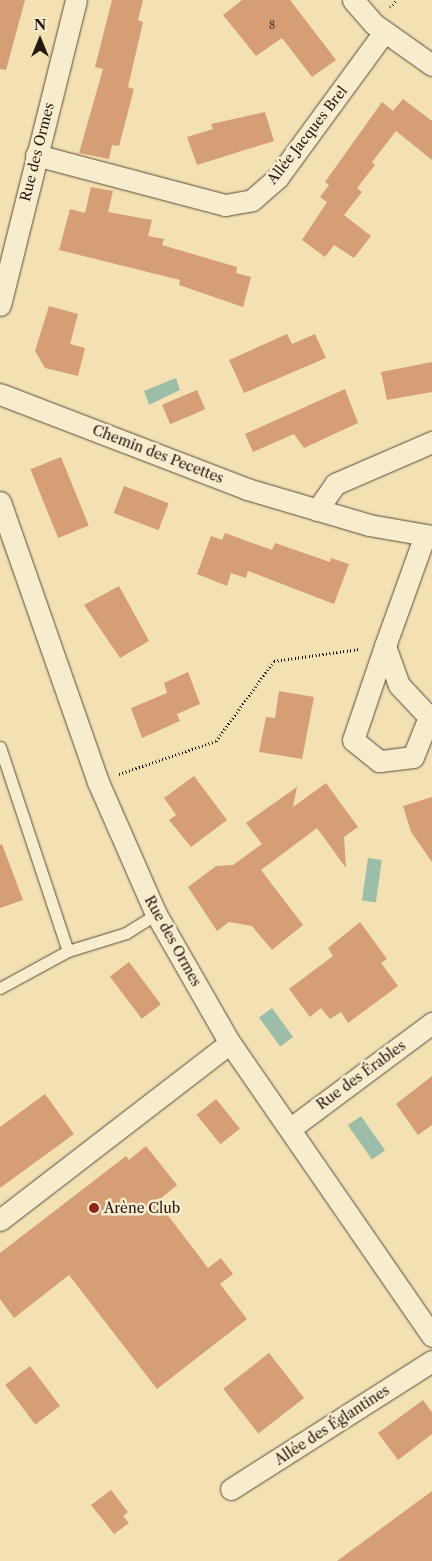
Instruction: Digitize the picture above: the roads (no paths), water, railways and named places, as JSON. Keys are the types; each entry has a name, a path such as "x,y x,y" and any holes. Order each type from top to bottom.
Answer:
{"street":[{"name":"Rue des Ormes","path":"0,305 76,0"},
{"path":"353,0 384,32 432,65"},
{"name":"Allée Jacques Brel","path":"36,155 225,205 252,200 278,177 384,32"},
{"name":"Chemin des Pecettes","path":"0,394 247,488 317,510 428,536"},
{"path":"317,510 335,484 432,442"},
{"name":"Rue des Ormes","path":"0,502 98,782 156,914 230,1043 428,1324"},
{"path":"385,646 399,685 429,717 414,757 379,761 353,740 385,646 428,536"},
{"name":"Rue des Érables","path":"291,1128 432,1023"},
{"path":"0,1220 230,1043"},
{"name":"Allée des Églantines","path":"231,1490 432,1361"}],"lane":[{"path":"0,747 68,951"},
{"path":"0,988 68,951 126,934 156,914"}],"place":[{"name":"Arène Club","path":"94,1208"}]}
